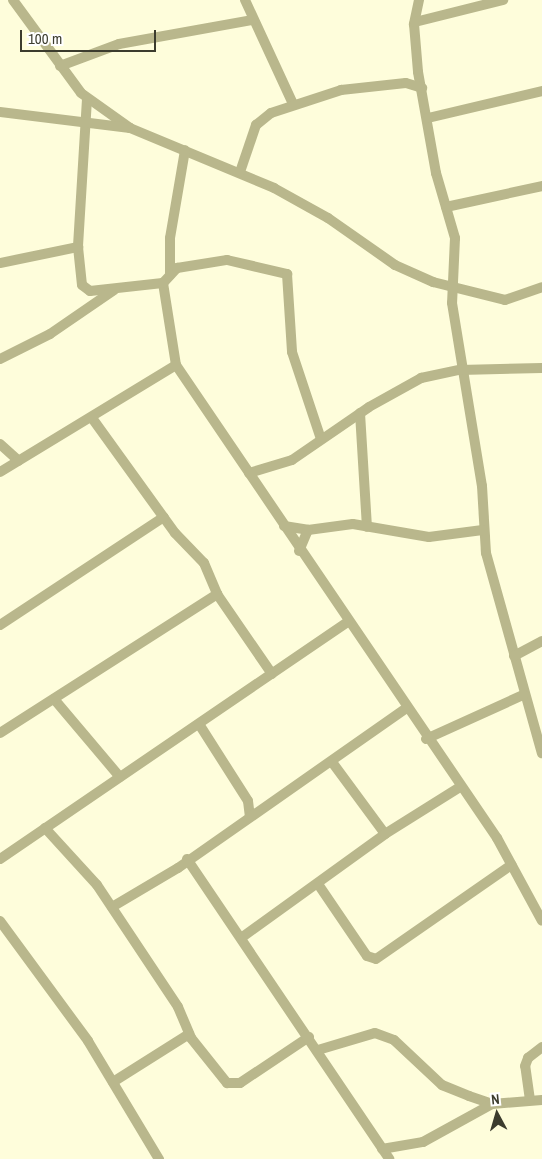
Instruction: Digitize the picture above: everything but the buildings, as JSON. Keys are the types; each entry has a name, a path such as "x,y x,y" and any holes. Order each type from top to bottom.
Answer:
{"street":[{"path":"13,0 60,66 87,99 130,128 240,172 320,213 394,265 452,288 505,300 542,287"},
{"path":"245,0 293,104"},
{"path":"419,0 415,22 418,72 446,207 455,238 452,288 460,370 482,486 483,530 524,695 542,752"},
{"path":"415,22 503,0"},
{"path":"60,66 119,44 253,20"},
{"path":"406,83 418,72"},
{"path":"240,172 256,125 262,118 293,104 341,90 406,83 422,88"},
{"path":"428,118 542,91"},
{"path":"87,99 83,125 78,247 84,289 116,289 163,283 177,268 226,260 287,274 292,352 321,439"},
{"path":"0,112 83,125 130,128"},
{"path":"170,274 170,238 185,150"},
{"path":"446,207 542,186"},
{"path":"0,263 78,247"},
{"path":"163,283 176,365 250,473 405,708 460,787 511,865 542,921"},
{"path":"0,359 50,334 116,289"},
{"path":"2,470 92,418 176,365"},
{"path":"250,473 292,460 360,413 422,378 460,370 542,368"},
{"path":"360,413 367,527"},
{"path":"92,418 164,517 204,563 217,594 272,674"},
{"path":"3,448 19,460"},
{"path":"2,470 3,448"},
{"path":"0,625 164,517"},
{"path":"284,526 308,530 332,525 367,527 429,537 483,530"},
{"path":"300,551 308,530"},
{"path":"0,733 217,594"},
{"path":"0,859 110,784 116,774 199,724 348,622"},
{"path":"514,656 542,641"},
{"path":"426,739 524,695"},
{"path":"54,699 116,774"},
{"path":"112,907 332,762 405,708"},
{"path":"199,724 248,801 250,817"},
{"path":"332,762 385,834"},
{"path":"241,938 385,834 460,787"},
{"path":"248,801 264,808"},
{"path":"45,828 85,868 178,1007 189,1034 208,1065 233,1085 310,1037"},
{"path":"187,859 310,1037 385,1156 423,1142 492,1104 542,1100"},
{"path":"318,884 367,956 376,958 511,865"},
{"path":"0,921 113,1082 159,1159"},
{"path":"318,1050 368,1032 383,1035 442,1085 492,1104"},
{"path":"113,1082 189,1034"},
{"path":"530,1100 525,1066 528,1058 542,1047"}]}
